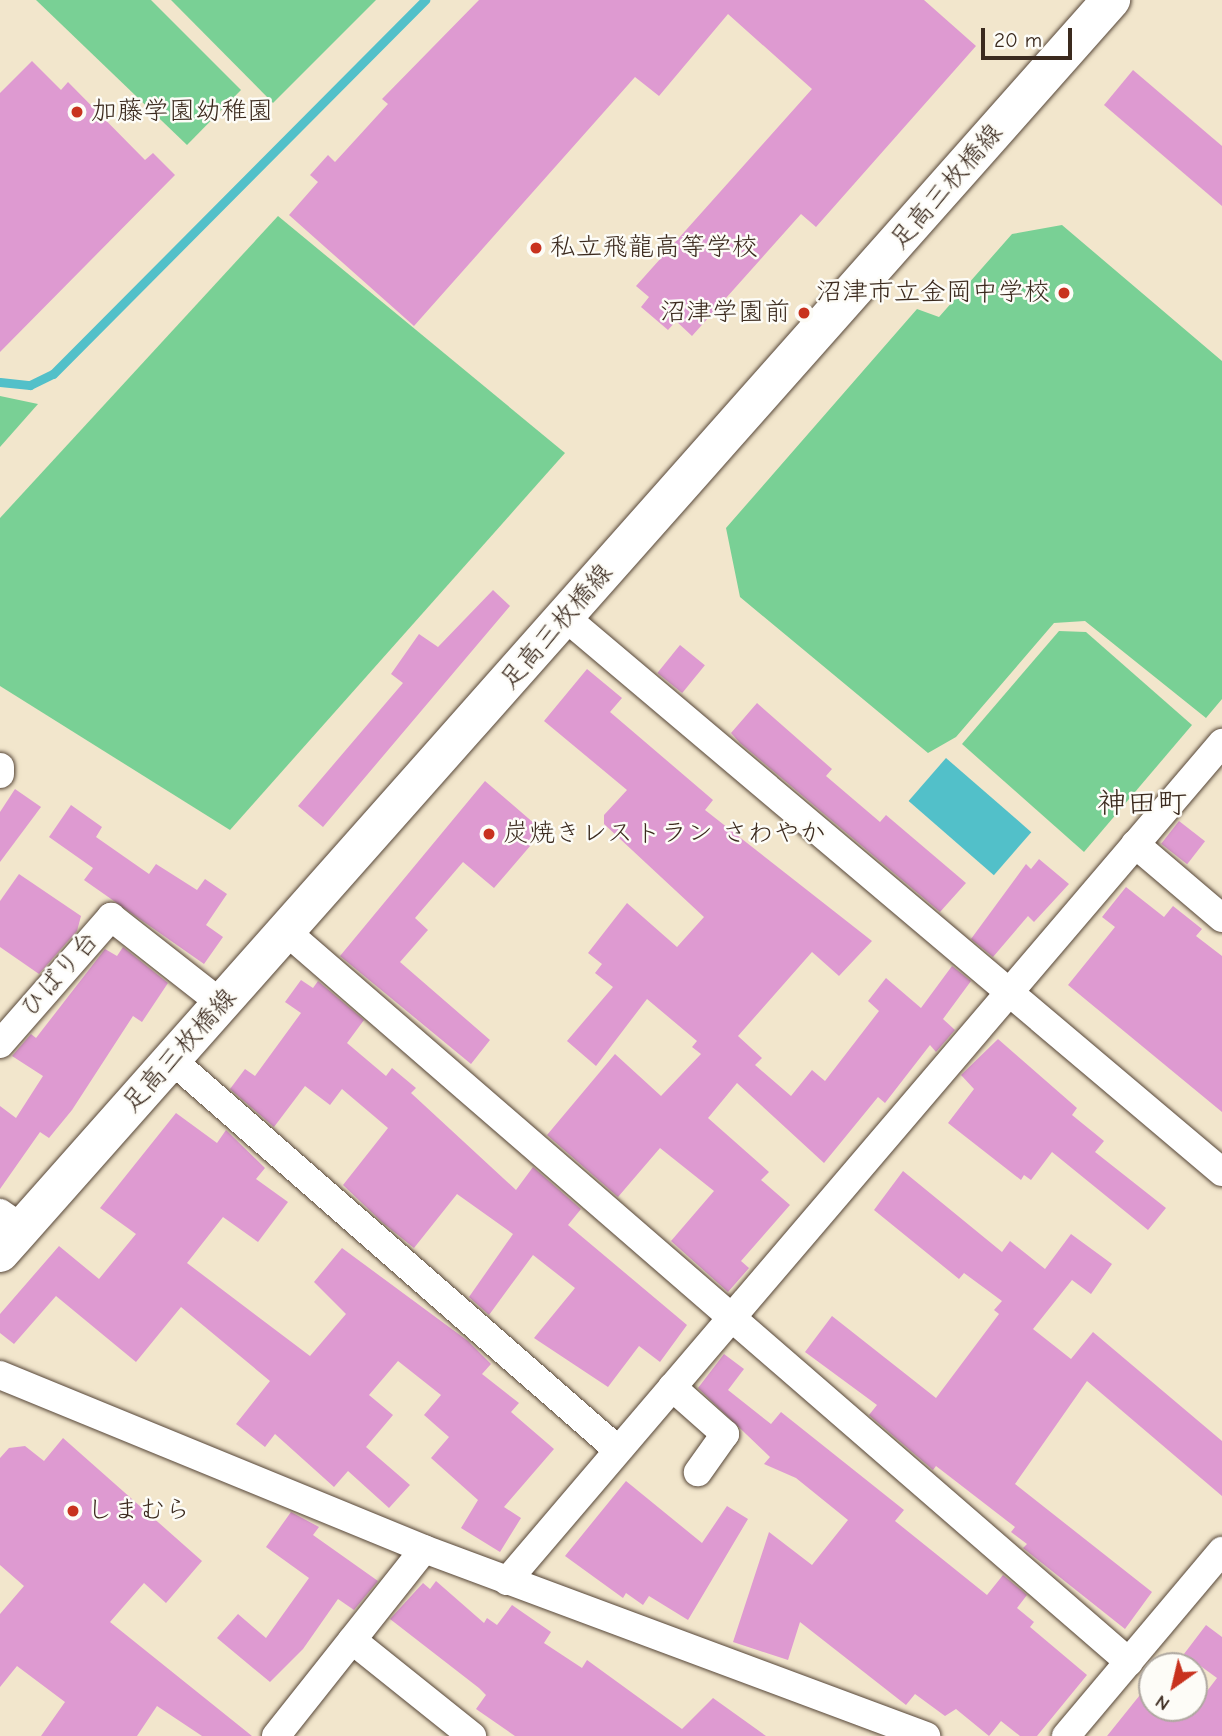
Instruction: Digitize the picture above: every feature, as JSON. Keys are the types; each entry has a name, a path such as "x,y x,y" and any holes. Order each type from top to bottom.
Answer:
{"main road":[{"name":"足高三枚橋線","path":"8,1231 172,1060 288,933 1111,0"}],"street":[{"path":"565,617 1222,1172"},
{"path":"507,1581 1222,743"},
{"path":"0,767 0,775"},
{"path":"1135,844 1222,918"},
{"name":"ひばり台","path":"0,1044 111,917 222,1004"},
{"path":"288,933 1129,1662"},
{"path":"172,1060 618,1450"},
{"path":"0,1375 424,1549 919,1735"},
{"path":"671,1387 725,1434 698,1472"},
{"path":"275,1736 424,1549"},
{"path":"1066,1736 1222,1551"},
{"path":"352,1640 472,1736"}],"green space":[{"path":"36,0 151,0 241,90 187,145"},
{"path":"171,0 376,0 273,103"},
{"path":"278,216 565,453 230,830 0,686 0,518"},
{"path":"1062,225 1222,361 1222,699 1206,718 1085,621 1054,623 956,737 928,753 740,597 726,528 917,309 939,317 1012,234"},
{"path":"0,396 38,404 0,447"},
{"path":"1059,631 1086,632 1192,725 1084,852 962,744"}],"water":[{"path":"946,758 1031,832 994,875 909,801"}],"building":[{"path":"479,0 924,0 976,46 816,227 801,214 692,336 676,321 668,330 641,307 649,297 636,286 812,89 728,14 659,96 635,77 414,326 289,215 318,182 310,175 328,155 335,162 388,104 382,99"},
{"path":"32,61 61,90 68,82 145,160 153,153 175,175 0,352 0,93"},
{"path":"1133,70 1222,146 1222,206 1104,105"},
{"path":"493,590 510,606 323,827 298,806 403,683 391,674 419,634 438,647"},
{"path":"680,645 705,665 682,693 657,673"},
{"path":"587,669 622,698 610,712 713,800 705,810 872,941 839,976 812,952 738,1036 762,1058 755,1065 791,1096 812,1070 825,1081 879,1011 868,1001 886,978 921,1008 952,966 971,981 943,1019 955,1030 936,1052 930,1045 885,1103 878,1097 824,1163 737,1083 708,1118 769,1172 761,1180 790,1205 741,1261 749,1268 728,1292 671,1241 714,1191 660,1148 618,1197 547,1135 615,1054 661,1096 701,1054 692,1047 697,1041 647,999 596,1066 567,1041 613,987 595,973 602,964 588,953 627,903 677,947 704,917 604,824 604,815 627,790 544,721"},
{"path":"757,703 832,769 826,776 880,822 886,815 966,883 940,912 731,733"},
{"path":"485,781 543,831 494,888 463,862 415,918 428,930 400,962 490,1040 471,1064 340,956"},
{"path":"15,789 41,807 0,862 0,812"},
{"path":"71,805 102,827 96,837 149,874 156,864 197,890 205,879 227,894 206,925 223,937 204,964 84,880 93,868 49,837"},
{"path":"1179,821 1205,841 1187,864 1161,844"},
{"path":"1039,859 1069,884 1034,922 1028,916 993,957 971,939 1026,864 1031,869"},
{"path":"19,874 81,916 77,931 39,974 0,947 0,901"},
{"path":"1126,887 1164,917 1173,906 1202,929 1196,936 1222,956 1222,1112 1068,985 1115,927 1102,917"},
{"path":"123,947 168,983 142,1022 133,1016 72,1110 49,1138 40,1132 0,1189 0,1106 16,1118 43,1076 12,1056 31,1034 36,1038 105,949 117,956"},
{"path":"301,980 313,988 318,981 364,1020 347,1043 386,1076 392,1068 416,1088 411,1093 516,1190 533,1167 581,1209 568,1225 687,1325 660,1362 639,1346 608,1387 534,1338 575,1288 533,1255 489,1315 469,1297 513,1234 457,1194 414,1248 383,1223 343,1185 388,1128 342,1089 330,1105 305,1086 274,1127 230,1089 245,1069 255,1076 301,1013 285,1002"},
{"path":"998,1039 1077,1108 1072,1115 1104,1141 1095,1152 1166,1208 1148,1230 1052,1152 1031,1180 1024,1175 1021,1180 948,1123 974,1089 961,1075"},
{"path":"176,1113 217,1143 226,1130 265,1168 256,1179 288,1202 258,1242 223,1217 187,1263 310,1356 346,1314 314,1282 342,1248 468,1341 491,1364 482,1374 519,1403 511,1412 554,1449 504,1507 521,1518 500,1552 461,1528 478,1500 431,1458 449,1437 424,1415 441,1395 398,1361 369,1395 393,1415 366,1447 410,1485 389,1508 348,1471 334,1487 275,1434 265,1447 236,1424 270,1381 181,1307 136,1362 56,1296 14,1344 0,1333 0,1314 59,1246 99,1279 136,1234 100,1208"},
{"path":"903,1171 1002,1252 1010,1241 1045,1269 1071,1234 1112,1264 1091,1294 1072,1280 1033,1329 1071,1359 1093,1332 1222,1441 1222,1496 1087,1381 1015,1484 1152,1592 1125,1629 1023,1548 1027,1544 1011,1532 1015,1527 936,1466 933,1470 869,1415 877,1405 805,1352 832,1316 936,1398 999,1314 994,1310 1002,1301 964,1273 959,1279 874,1210"},
{"path":"724,1354 744,1369 728,1390 771,1424 781,1412 904,1510 895,1521 987,1595 1003,1575 1027,1595 1017,1608 1034,1622 1030,1627 1087,1675 1037,1736 1020,1736 1001,1721 989,1736 956,1709 945,1716 915,1694 906,1705 800,1622 788,1660 733,1642 769,1532 812,1565 848,1520 796,1478 764,1464 770,1457 698,1388"},
{"path":"63,1438 202,1561 166,1603 144,1583 110,1622 252,1736 202,1736 157,1706 137,1736 41,1736 65,1702 17,1666 0,1687 0,1614 24,1586 0,1565 0,1458 9,1448 25,1446 44,1461"},
{"path":"626,1481 702,1543 727,1506 748,1519 688,1620 649,1596 643,1605 626,1593 623,1598 565,1556"},
{"path":"291,1512 319,1527 313,1535 378,1581 354,1610 338,1599 303,1649 270,1682 217,1638 238,1614 266,1638 309,1578 266,1547"},
{"path":"436,1581 484,1623 487,1618 497,1625 512,1605 551,1632 544,1643 582,1668 587,1660 682,1729 713,1698 766,1736 515,1736 476,1709 486,1695 479,1688 390,1619 423,1583 430,1589"},
{"path":"1206,1625 1222,1637 1222,1736 1107,1736 1138,1697 1138,1722 1208,1722 1208,1690 1217,1678 1208,1671 1208,1652 1186,1652"}],"waterway":[{"path":"0,382 30,385 53,374 425,0"}],"place":[{"name":"加藤学園幼稚園","path":"77,112"},
{"name":"私立飛龍高等学校","path":"536,248"},
{"name":"沼津市立金岡中学校","path":"1064,293"},
{"name":"沼津学園前","path":"804,313"},
{"name":"炭焼きレストラン さわやか","path":"489,834"},
{"name":"しまむら","path":"73,1511"}],"district":[{"name":"神田町","path":"1142,804"}]}
